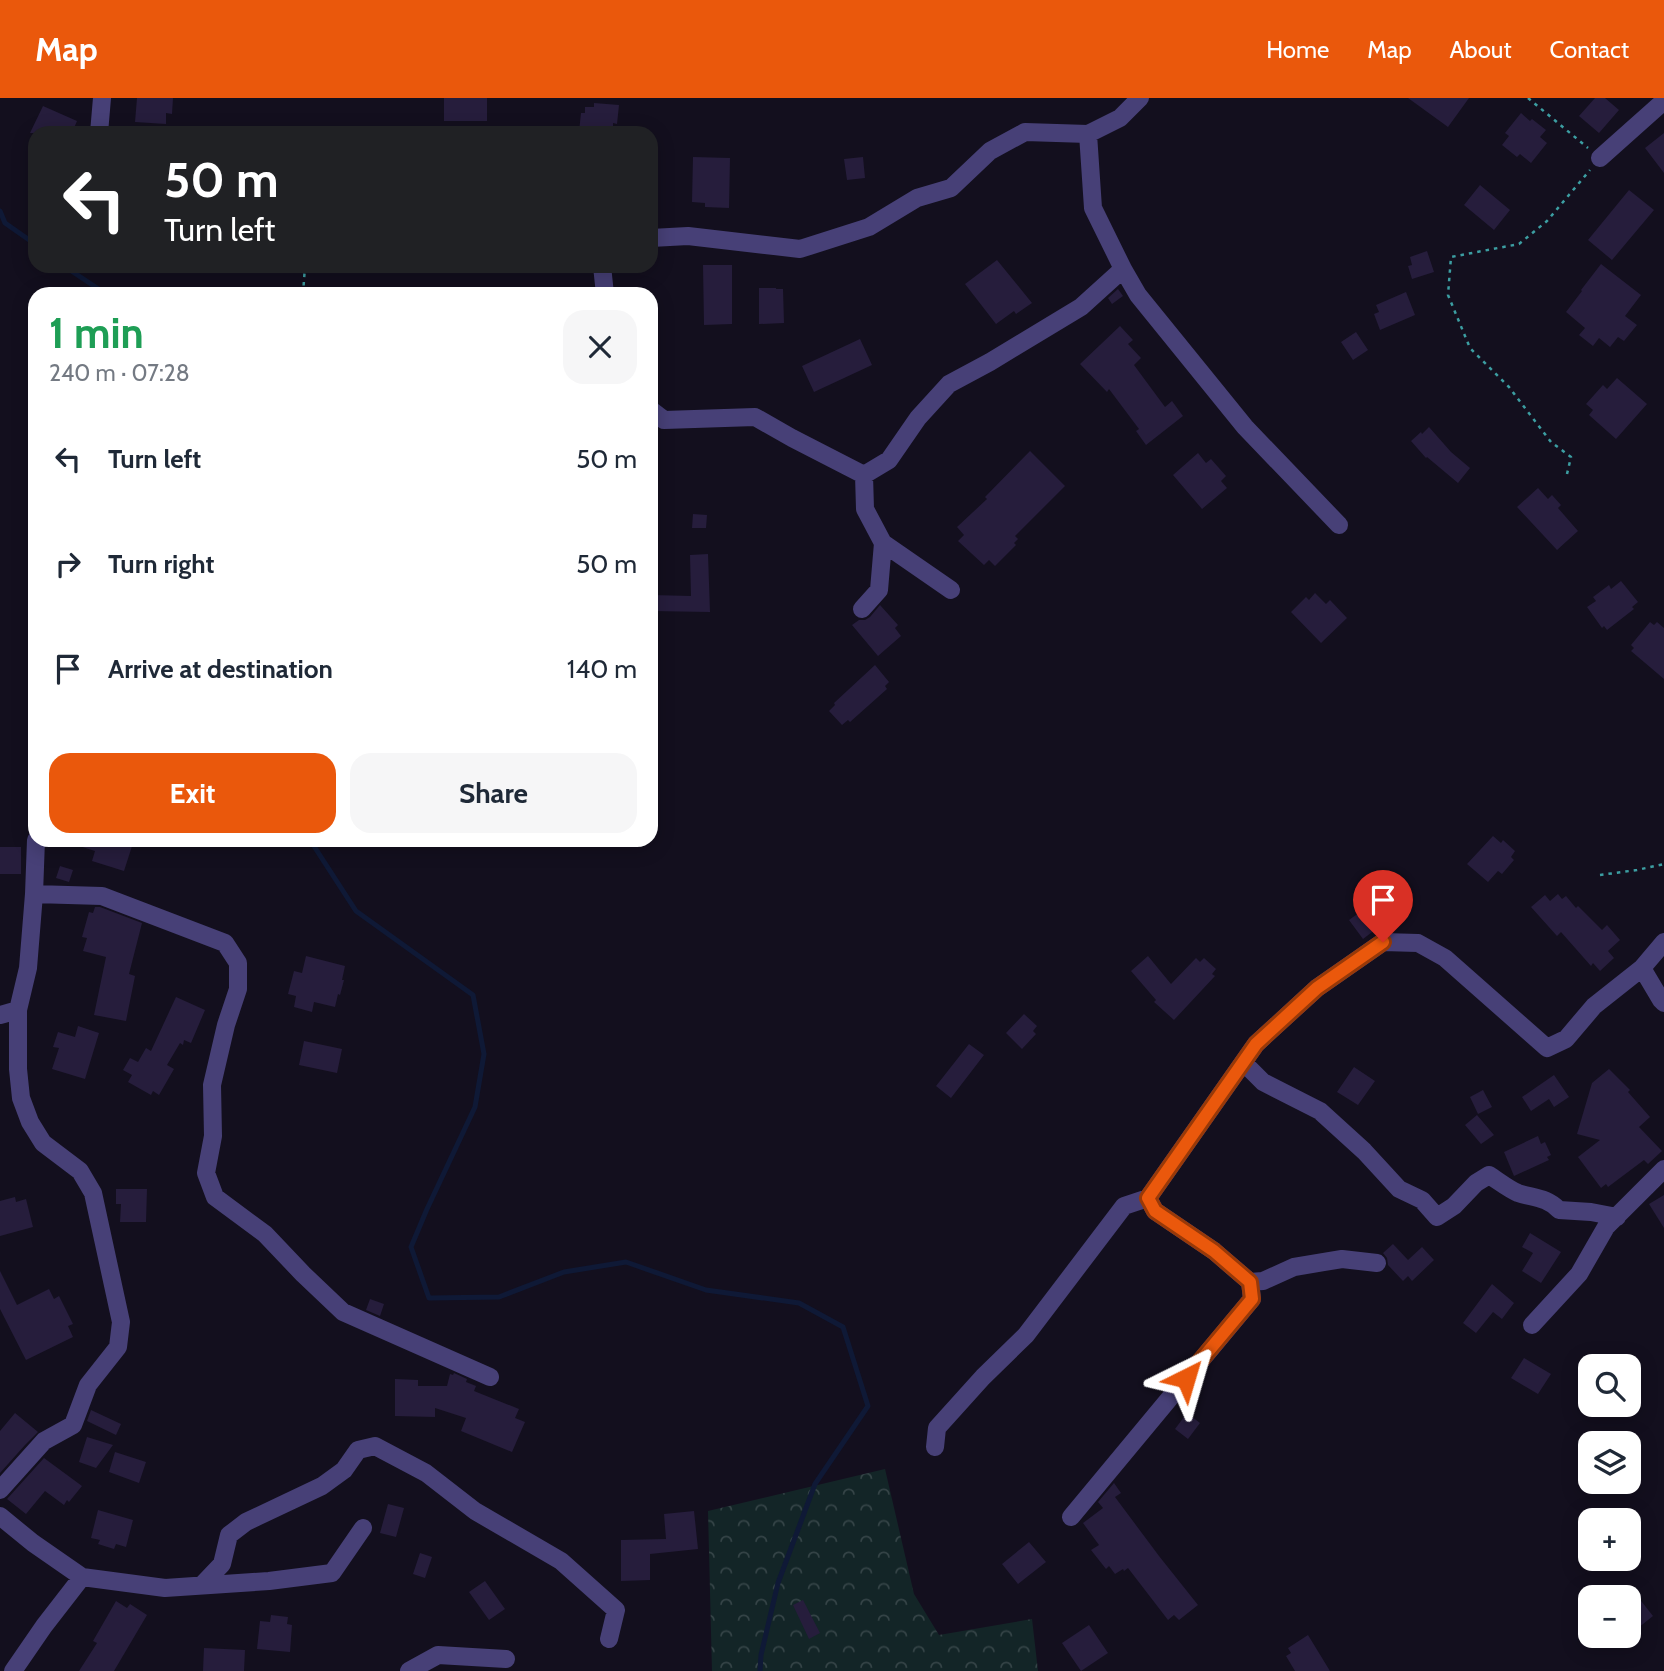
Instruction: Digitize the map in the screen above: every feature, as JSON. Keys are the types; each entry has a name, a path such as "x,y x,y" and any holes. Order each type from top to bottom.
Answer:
{"street":[{"path":"100,126 102,98"},
{"path":"658,238 688,236 800,249 869,227 917,198 951,188 990,151 1025,132 1088,134 1120,118 1140,98"},
{"path":"1600,158 1664,101"},
{"path":"1088,134 1093,208 1139,295 1245,427 1339,525"},
{"path":"864,475 889,460 918,418 949,384 1082,307 1123,269"},
{"path":"658,415 664,420 755,417 864,475"},
{"path":"864,475 865,509 883,543 951,590"},
{"path":"862,609 879,590 883,543"},
{"path":"0,1490 44,1441 73,1425 88,1385 118,1347 121,1322 93,1193 80,1171 43,1143 30,1122 21,1098 18,1010 28,968 36,847"},
{"path":"34,894 102,896 225,943 238,963 238,989 212,1085 213,1136 206,1173 215,1197 264,1234 343,1312 490,1377"},
{"path":"934,1447 937,1428 1026,1335 1124,1206 1148,1198 1256,1044 1317,988 1383,942 1418,943 1445,958 1547,1048 1566,1039 1594,1006 1642,968 1664,942"},
{"path":"1642,968 1664,1003"},
{"path":"0,1014 18,1010"},
{"path":"1243,1062 1263,1082 1320,1111 1364,1151 1399,1189 1422,1200 1437,1217 1454,1206 1476,1183 1489,1175 1516,1192 1538,1197 1554,1204 1559,1210 1616,1217"},
{"path":"1532,1325 1579,1274 1606,1227 1664,1170"},
{"path":"1070,1517 1252,1299 1250,1282 1214,1251 1155,1211 1148,1198"},
{"path":"1250,1282 1263,1281 1294,1267 1342,1259 1377,1264"},
{"path":"202,1585 222,1564 229,1535 246,1522 321,1486 344,1470 358,1450 375,1446 426,1473 475,1511 561,1561 616,1610 609,1639"},
{"path":"0,1516 82,1577 165,1588 269,1581 332,1573 363,1528"},
{"path":"13,1671 82,1577"},
{"path":"409,1671 438,1655 506,1659"}],"path":[{"path":"1528,98 1600,158 1547,221 1519,244 1451,257 1448,295 1470,348 1509,387 1550,442 1571,457 1567,474"},
{"path":"1600,875 1664,864"}],"green space":[{"path":"885,1469 914,1594 939,1635 1032,1619 1038,1671 712,1671 708,1511"}],"building":[{"path":"137,98 173,98 172,114 166,113 166,124 135,122"},
{"path":"444,98 487,98 487,121 444,121"},
{"path":"1408,98 1469,98 1448,127"},
{"path":"1595,98 1605,98 1619,110 1599,133 1579,116"},
{"path":"594,103 619,105 617,124 580,126 581,113 585,113 585,107 594,107"},
{"path":"43,106 77,121 75,126 33,126"},
{"path":"1521,113 1546,130 1540,137 1547,143 1531,163 1520,154 1517,157 1502,145 1509,136 1505,133"},
{"path":"1664,133 1664,173 1645,148"},
{"path":"693,157 730,158 729,208 705,207 705,203 692,202"},
{"path":"863,157 865,178 847,180 844,159"},
{"path":"1480,185 1510,210 1494,230 1464,205"},
{"path":"1629,190 1654,210 1612,260 1588,240"},
{"path":"1427,251 1434,272 1412,279 1408,266 1412,265 1410,257"},
{"path":"997,260 1032,303 1016,314 1014,311 996,324 965,284"},
{"path":"1601,264 1641,295 1625,316 1637,325 1624,341 1618,337 1610,347 1599,338 1593,346 1579,335 1585,328 1566,312"},
{"path":"703,265 732,265 732,324 704,325"},
{"path":"759,288 783,289 784,323 759,324"},
{"path":"1118,289 1123,296 1112,304 1108,298"},
{"path":"1406,292 1415,315 1380,330 1374,314 1379,312 1376,305"},
{"path":"1120,326 1133,340 1128,344 1141,358 1134,365 1165,407 1172,401 1183,416 1146,445 1136,431 1139,429 1109,389 1107,392 1080,364"},
{"path":"1356,332 1368,350 1353,360 1341,342"},
{"path":"860,339 872,365 814,392 802,366"},
{"path":"1617,378 1647,404 1616,439 1589,415 1593,410 1586,404 1603,385 1607,389"},
{"path":"1429,427 1451,452 1470,468 1458,483 1426,458 1411,441"},
{"path":"1030,451 1065,486 1015,536 1018,539 1014,543 1016,545 995,566 989,560 984,565 958,541 964,535 957,527 987,499 985,497"},
{"path":"1198,453 1206,463 1211,459 1226,476 1221,481 1227,488 1202,509 1173,475"},
{"path":"1538,488 1548,499 1552,495 1561,505 1558,508 1578,531 1557,550 1517,507"},
{"path":"693,514 707,515 706,528 692,528"},
{"path":"708,554 710,612 658,611 658,595 691,596 690,555"},
{"path":"1621,581 1638,602 1632,607 1634,609 1607,630 1604,626 1602,628 1587,607 1596,601 1593,597 1609,585 1611,589"},
{"path":"1315,593 1326,604 1330,600 1347,618 1321,643 1291,612 1306,597 1309,600"},
{"path":"880,605 898,625 895,628 901,636 878,656 852,625 870,617"},
{"path":"1650,622 1654,625 1657,622 1664,628 1664,679 1631,651 1634,648 1631,645"},
{"path":"875,665 889,682 885,686 887,689 850,722 848,720 842,725 829,711 834,703"},
{"path":"1493,836 1501,843 1503,840 1515,851 1511,857 1514,860 1502,874 1498,871 1488,882 1467,864"},
{"path":"0,847 21,847 21,874 0,874"},
{"path":"82,847 132,847 124,871 92,861 95,851"},
{"path":"60,866 73,870 69,882 56,878"},
{"path":"1558,894 1562,899 1566,896 1602,930 1607,925 1620,940 1608,951 1614,958 1600,971 1593,963 1591,966 1561,932 1557,936 1531,907 1545,895 1550,901"},
{"path":"95,907 142,923 129,974 135,976 126,1021 94,1015 106,957 83,951 87,938 82,937 89,912 93,913"},
{"path":"1367,907 1380,926 1363,939 1349,920"},
{"path":"306,956 345,966 344,980 335,1007 314,1002 312,1012 294,1007 296,996 288,994 294,971 302,973"},
{"path":"1148,956 1171,984 1196,958 1200,962 1204,958 1216,969 1212,974 1215,976 1174,1020 1154,1002 1156,1000 1131,971"},
{"path":"176,997 205,1010 191,1043 184,1040 183,1045 180,1043 167,1065 174,1069 159,1095 153,1091 151,1095 128,1082 132,1075 123,1070 130,1058 138,1062 146,1048 151,1051"},
{"path":"1024,1014 1037,1026 1033,1031 1036,1034 1022,1049 1006,1033"},
{"path":"78,1026 99,1033 85,1079 52,1069 59,1048 53,1047 58,1032 75,1037"},
{"path":"304,1041 342,1049 337,1073 299,1065"},
{"path":"969,1044 984,1055 951,1098 936,1086"},
{"path":"1354,1067 1375,1081 1358,1105 1337,1092"},
{"path":"1609,1069 1630,1090 1628,1092 1650,1117 1639,1127 1662,1151 1648,1164 1644,1160 1608,1187 1606,1184 1601,1188 1578,1157 1600,1140 1577,1134 1592,1083"},
{"path":"1554,1075 1569,1097 1554,1107 1549,1099 1531,1111 1522,1097"},
{"path":"1483,1090 1492,1107 1478,1114 1470,1097"},
{"path":"1477,1115 1494,1135 1481,1144 1465,1125"},
{"path":"1538,1136 1541,1144 1545,1142 1551,1155 1547,1157 1549,1160 1514,1176 1504,1152"},
{"path":"116,1189 147,1189 146,1222 120,1222 121,1204 116,1204"},
{"path":"1664,1195 1664,1228 1649,1204"},
{"path":"15,1197 16,1202 26,1199 33,1227 0,1236 0,1201"},
{"path":"1530,1233 1561,1252 1541,1283 1522,1271 1533,1253 1522,1247"},
{"path":"1393,1244 1408,1260 1422,1247 1434,1260 1412,1281 1408,1276 1403,1281 1388,1265 1383,1253"},
{"path":"0,1271 17,1305 49,1289 54,1299 59,1296 73,1324 68,1326 73,1337 26,1360 0,1309"},
{"path":"1492,1284 1514,1303 1502,1319 1493,1312 1476,1333 1463,1323"},
{"path":"370,1299 384,1304 380,1316 366,1310"},
{"path":"1524,1358 1551,1374 1538,1394 1511,1378"},
{"path":"454,1373 476,1386 474,1391 519,1409 515,1418 525,1422 512,1452 461,1431 466,1418 435,1408 435,1417 395,1416 395,1379 418,1380 418,1386 447,1386 450,1374"},
{"path":"91,1410 121,1424 116,1435 87,1421"},
{"path":"15,1413 38,1432 0,1473 0,1431"},
{"path":"1187,1413 1200,1423 1188,1439 1175,1429"},
{"path":"87,1437 113,1445 96,1468 79,1462"},
{"path":"115,1452 146,1462 139,1483 109,1472"},
{"path":"44,1458 82,1486 64,1505 45,1491 26,1514 7,1499"},
{"path":"1114,1483 1121,1493 1115,1497 1198,1605 1179,1620 1174,1615 1168,1620 1128,1568 1115,1574 1109,1566 1106,1569 1091,1550 1099,1545 1083,1523 1103,1508 1098,1502"},
{"path":"388,1504 404,1508 396,1537 380,1533"},
{"path":"98,1510 133,1520 126,1547 116,1544 114,1549 98,1544 100,1540 91,1538"},
{"path":"694,1511 698,1549 650,1554 650,1580 621,1581 621,1540 666,1539 664,1514"},
{"path":"1029,1542 1046,1562 1018,1584 1002,1564"},
{"path":"420,1553 432,1557 425,1578 413,1574"},
{"path":"485,1581 505,1609 489,1620 469,1592"},
{"path":"803,1600 820,1633 809,1639 793,1605"},
{"path":"116,1601 127,1608 130,1604 147,1615 114,1671 79,1671 97,1643 93,1641"},
{"path":"1641,1601 1653,1616 1641,1626"},
{"path":"271,1615 288,1617 287,1624 292,1625 290,1652 257,1649 260,1621 270,1622"},
{"path":"1089,1625 1108,1653 1081,1671 1062,1643"},
{"path":"1308,1635 1330,1671 1295,1671 1286,1656 1291,1653 1288,1648"},
{"path":"204,1648 245,1650 244,1671 203,1671"}],"waterway":[{"path":"0,211 5,223 28,239"},
{"path":"74,273 96,287"},
{"path":"315,847 356,911 473,995 484,1054 475,1107 411,1247 429,1298 499,1297 564,1272 626,1262 706,1290 799,1303 843,1327 868,1406 815,1484 778,1583 761,1655 760,1671"}],"route":[{"path":"1186,1378 1252,1299 1250,1282 1214,1251 1155,1211 1148,1198 1256,1044 1317,988 1383,942"}]}
